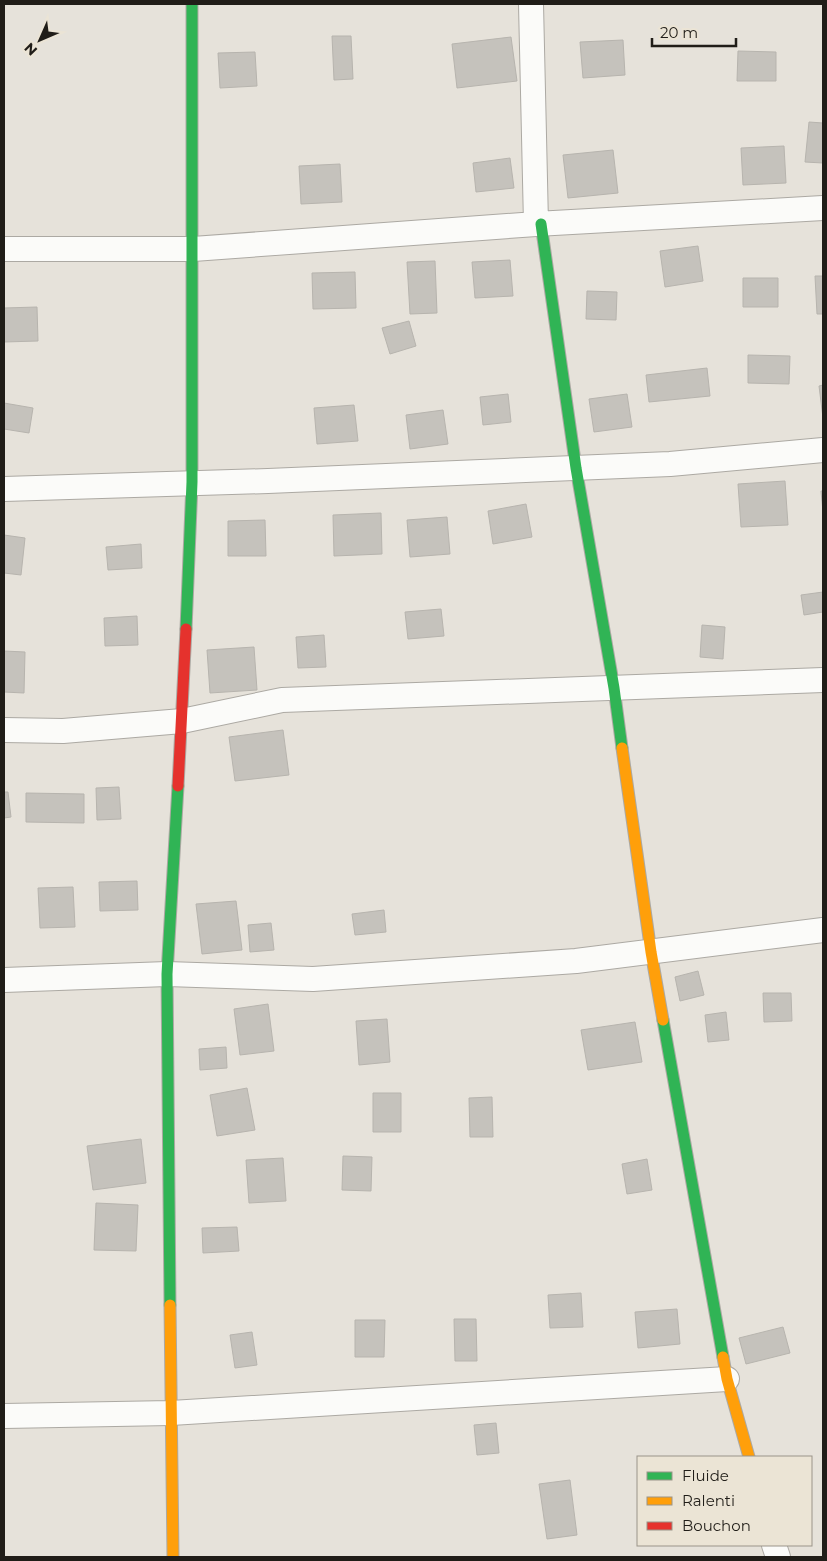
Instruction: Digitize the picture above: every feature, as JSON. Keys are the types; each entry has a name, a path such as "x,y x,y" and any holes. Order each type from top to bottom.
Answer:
{"street":[{"path":"173,1557 166,974 182,721 192,482 192,4"},
{"path":"531,4 539,224 576,468 614,688 651,952 727,1379 749,1456"},
{"path":"4,249 193,249 539,224 823,208"},
{"path":"4,489 268,481 670,464 823,450"},
{"path":"4,730 63,732 182,721 282,700 823,680"},
{"path":"4,980 166,974 313,979 576,962 823,930"},
{"path":"4,1416 170,1413 727,1379"}],"building":[{"path":"332,36 351,36 353,79 334,80"},
{"path":"511,37 517,81 457,88 452,44"},
{"path":"623,40 625,75 583,78 580,42"},
{"path":"738,51 776,52 776,81 737,81"},
{"path":"255,52 257,86 220,88 218,53"},
{"path":"809,122 823,123 823,163 805,162"},
{"path":"784,146 786,183 743,185 741,148"},
{"path":"613,150 618,193 568,198 563,155"},
{"path":"510,158 514,188 476,192 473,163"},
{"path":"340,164 342,202 301,204 299,166"},
{"path":"698,246 703,281 665,287 660,251"},
{"path":"510,260 513,296 475,298 472,262"},
{"path":"435,261 437,313 410,314 407,262"},
{"path":"355,272 356,308 313,309 312,273"},
{"path":"815,276 823,276 823,314 817,314"},
{"path":"743,278 778,278 778,307 743,307"},
{"path":"587,291 617,292 616,320 586,319"},
{"path":"37,307 38,341 4,342 4,308"},
{"path":"409,321 416,346 390,354 382,328"},
{"path":"748,355 790,356 789,384 748,383"},
{"path":"707,368 710,396 649,402 646,375"},
{"path":"823,385 823,418 819,386"},
{"path":"508,394 511,422 483,425 480,397"},
{"path":"627,394 632,427 594,432 589,399"},
{"path":"4,403 33,408 29,433 4,429"},
{"path":"354,405 358,441 317,444 314,408"},
{"path":"443,410 448,444 410,449 406,415"},
{"path":"785,481 788,525 741,527 738,484"},
{"path":"821,491 823,491 823,512"},
{"path":"526,504 532,537 493,544 488,511"},
{"path":"381,513 382,554 334,556 333,515"},
{"path":"447,517 450,554 410,557 407,520"},
{"path":"265,520 266,556 228,556 228,521"},
{"path":"4,535 25,538 21,575 4,573"},
{"path":"141,544 142,568 108,570 106,547"},
{"path":"823,592 823,612 804,615 801,595"},
{"path":"441,609 444,636 408,639 405,612"},
{"path":"137,616 138,645 105,646 104,618"},
{"path":"702,625 725,627 723,659 700,657"},
{"path":"324,635 326,667 298,668 296,637"},
{"path":"254,647 257,690 210,693 207,650"},
{"path":"4,651 25,652 24,693 4,692"},
{"path":"283,730 289,775 235,781 229,737"},
{"path":"119,787 121,819 97,820 96,788"},
{"path":"4,792 8,792 11,817 4,818"},
{"path":"26,793 84,794 84,823 26,822"},
{"path":"137,881 138,910 100,911 99,882"},
{"path":"73,887 75,927 40,928 38,888"},
{"path":"236,901 242,950 202,954 196,904"},
{"path":"384,910 386,932 355,935 352,914"},
{"path":"271,923 274,950 250,952 248,925"},
{"path":"698,971 704,995 680,1001 675,977"},
{"path":"763,993 791,993 792,1021 764,1022"},
{"path":"268,1004 274,1051 240,1055 234,1009"},
{"path":"726,1012 729,1040 708,1042 705,1015"},
{"path":"387,1019 390,1062 359,1065 356,1021"},
{"path":"635,1022 642,1062 588,1070 581,1030"},
{"path":"226,1047 227,1068 200,1070 199,1049"},
{"path":"247,1088 255,1130 217,1136 210,1095"},
{"path":"373,1093 401,1093 401,1132 373,1132"},
{"path":"492,1097 493,1137 470,1137 469,1098"},
{"path":"141,1139 146,1183 93,1190 87,1146"},
{"path":"343,1156 372,1157 371,1191 342,1190"},
{"path":"283,1158 286,1201 249,1203 246,1160"},
{"path":"647,1159 652,1190 627,1194 622,1164"},
{"path":"96,1203 138,1205 136,1251 94,1250"},
{"path":"237,1227 239,1251 203,1253 202,1228"},
{"path":"581,1293 583,1327 550,1328 548,1295"},
{"path":"677,1309 680,1344 638,1348 635,1312"},
{"path":"454,1319 476,1319 477,1361 455,1361"},
{"path":"355,1320 385,1320 384,1357 355,1357"},
{"path":"783,1327 790,1353 746,1364 739,1338"},
{"path":"252,1332 257,1365 235,1368 230,1335"},
{"path":"496,1423 499,1453 477,1455 474,1425"},
{"path":"570,1480 577,1535 547,1539 539,1484"}],"traffic: fast":[{"path":"186,629 192,482 192,4"},
{"path":"541,224 576,468 614,688 622,748"},
{"path":"170,1305 167,974 178,786"},
{"path":"663,1020 723,1357"}],"traffic: slow":[{"path":"622,748 651,952 663,1020"},
{"path":"170,1305 173,1557"},
{"path":"723,1357 727,1379 749,1456"}],"traffic: jam":[{"path":"178,786 186,629"}]}
